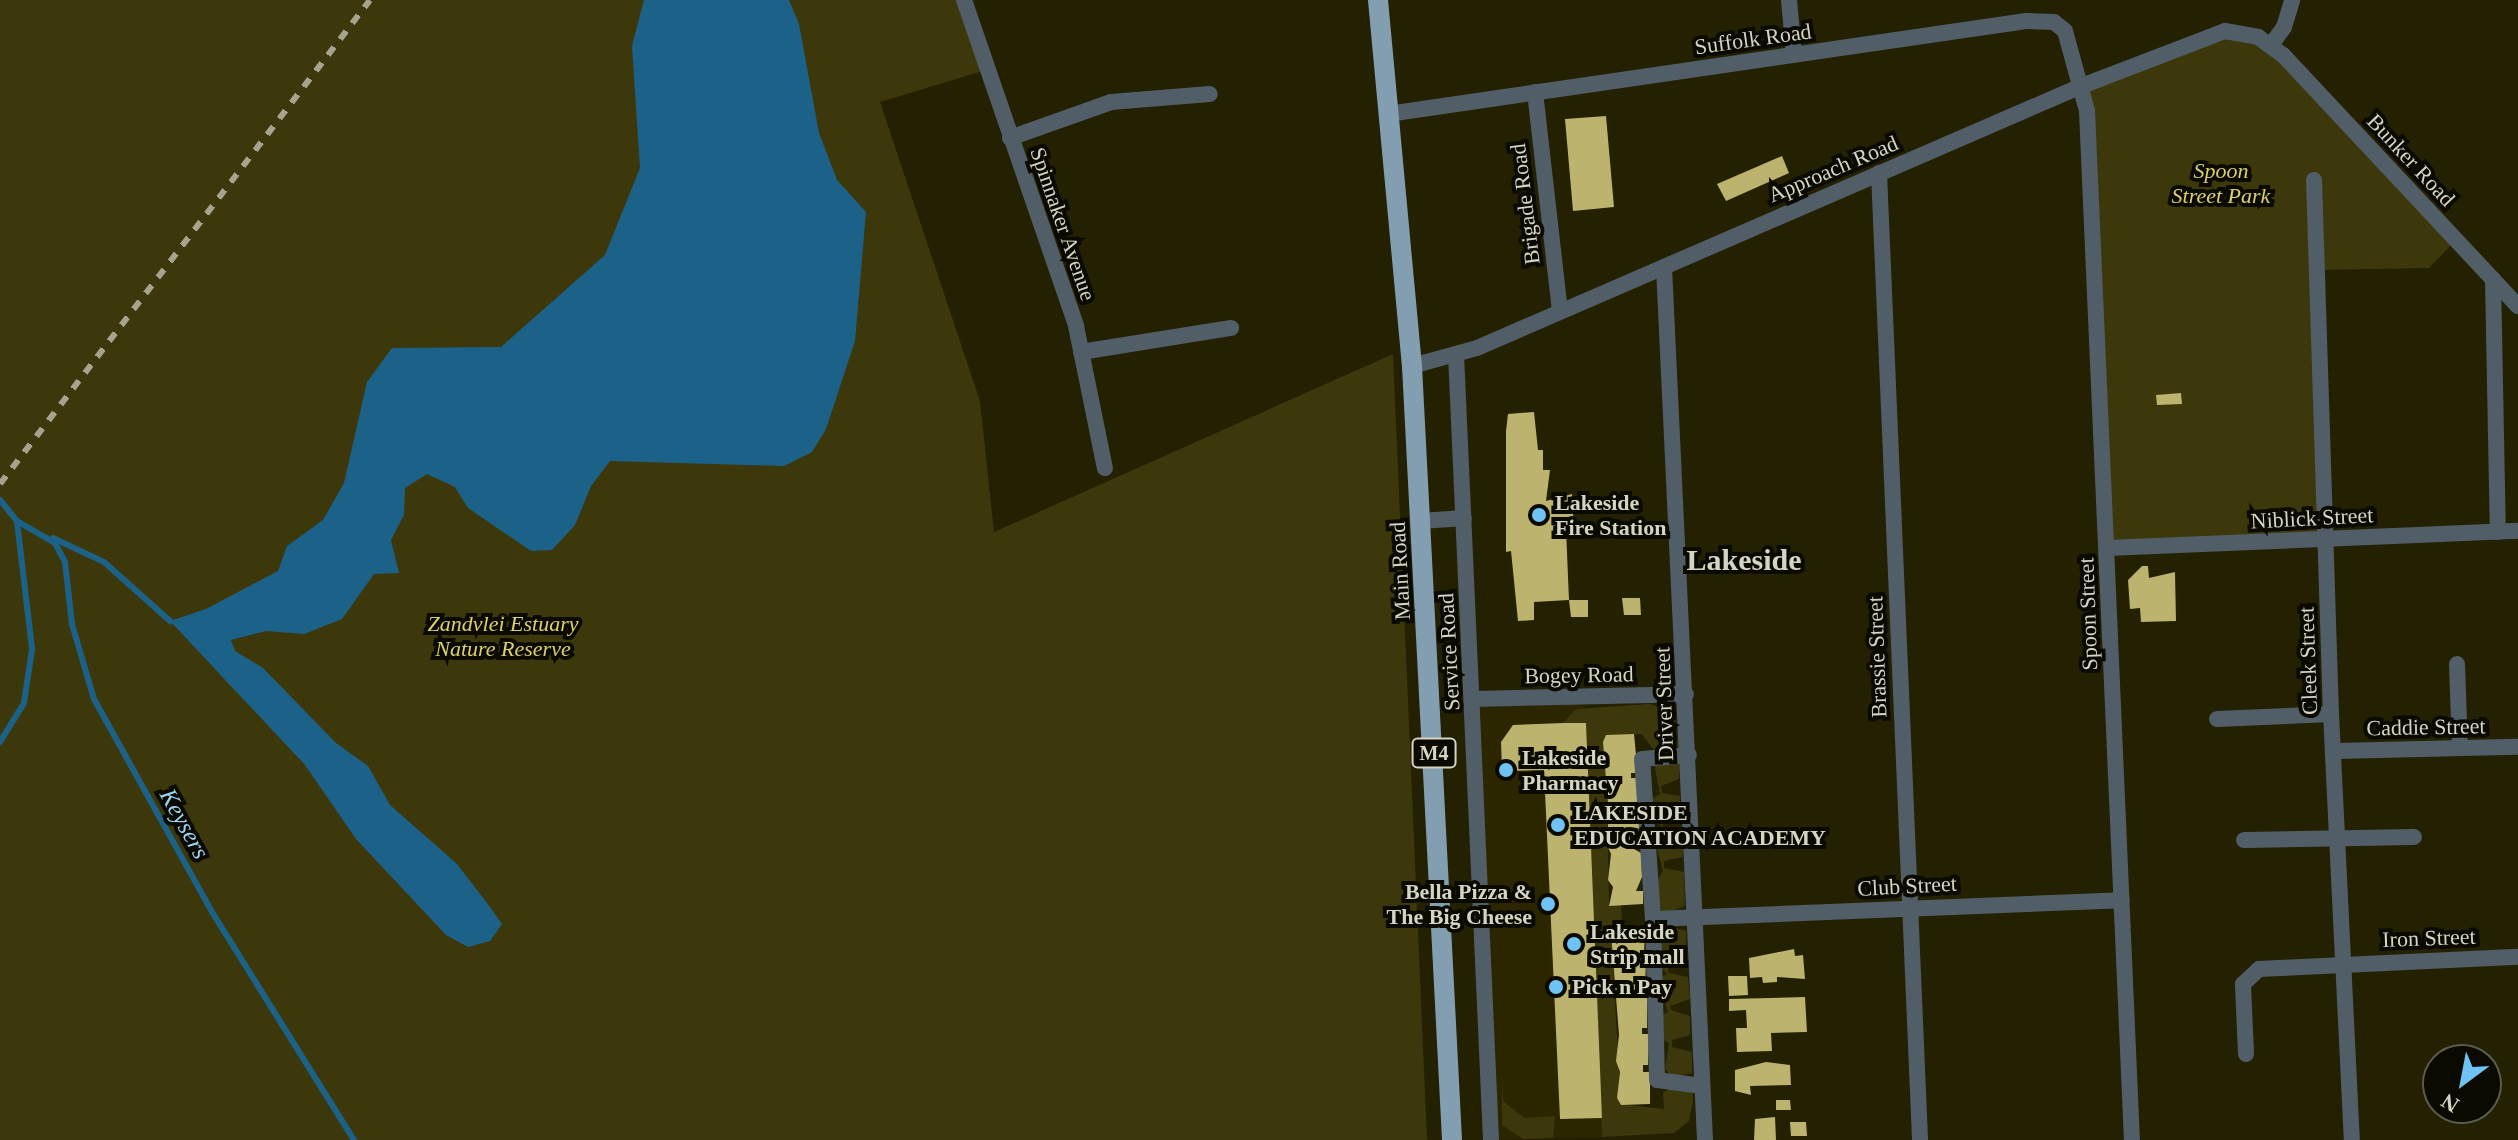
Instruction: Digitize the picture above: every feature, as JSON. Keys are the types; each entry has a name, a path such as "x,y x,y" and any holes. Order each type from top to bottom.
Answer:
{"main road":[{"name":"Main Road","path":"1378,0 1412,366 1452,1140"}],"street":[{"name":"Spinnaker Avenue","path":"964,0 1081,352 1105,468"},
{"path":"1789,0 1794,55"},
{"path":"2271,45 2284,27 2292,0"},
{"name":"Suffolk Road","path":"1388,114 2042,19 2065,31 2079,87"},
{"name":"Approach Road","path":"1412,366 1456,354 1560,312 2079,87 2216,32 2247,33 2271,45"},
{"name":"Bunker Road","path":"2271,45 2518,306"},
{"name":"Spoon Street","path":"2079,87 2087,111 2132,1140"},
{"name":"Brigade Road","path":"1535,92 1560,312"},
{"path":"1010,138 1111,102 1210,94"},
{"name":"Brassie Street","path":"1879,173 1920,1140"},
{"name":"Cleek Street","path":"2314,180 2331,714 2352,1140"},
{"name":"Driver Street","path":"1664,267 1689,755 1703,1140"},
{"path":"2493,279 2498,532"},
{"path":"1081,352 1231,328"},
{"name":"Service Road","path":"1456,354 1491,1140"},
{"path":"1421,521 1464,518"},
{"name":"Niblick Street","path":"2107,548 2518,531"},
{"path":"2457,664 2460,748"},
{"name":"Bogey Road","path":"1473,699 1686,694"},
{"path":"2217,719 2331,714"},
{"name":"Caddie Street","path":"2335,751 2518,747"},
{"path":"1689,755 1659,754 1642,759 1660,919 1657,1079 1702,1086"},
{"path":"2244,840 2414,837"},
{"name":"Club Street","path":"1660,919 2122,900"},
{"name":"Iron Street","path":"2246,1054 2247,976 2259,969 2518,957"}],"shaded area":[{"path":"1584,698 1602,1137 1491,1140 1473,699"}],"green space":[{"name":"Zandvlei Estuary Nature Reserve","path":"0,0 964,0 986,70 880,102 980,401 994,532 1393,354 1427,1140 0,1140"},
{"name":"Spoon Street Park","path":"2258,37 2456,240 2429,268 2317,270 2326,539 2107,548 2079,87 2188,41"},
{"path":"1650,704 1667,710 1676,721 1678,747 1653,749 1642,734 1606,736 1609,905 1621,905 1623,933 1611,934 1621,1104 1664,1109 1663,1093 1670,1088 1693,1090 1693,1102 1689,1121 1674,1133 1602,1137 1586,723 1563,723 1576,709"},
{"path":"1679,758 1679,779 1661,786 1662,793 1680,796 1681,816 1662,821 1663,829 1682,834 1683,857 1664,861 1664,868 1684,872 1685,906 1666,913 1660,909 1654,886 1663,871 1653,835 1662,831 1661,825 1652,822 1650,800 1660,794 1654,763"},
{"path":"1666,925 1686,931 1687,960 1668,967 1669,973 1688,977 1690,999 1670,1006 1671,1010 1690,1016 1690,1035 1672,1040 1672,1047 1692,1052 1692,1073 1673,1077 1665,1069 1669,1043 1663,1040 1661,1016 1668,1012 1658,979 1667,974 1660,966 1658,931"},
{"path":"1502,1073 1503,1101 1524,1118 1555,1116 1553,1138 1523,1139 1502,1125"}],"water":[{"path":"644,0 789,0 799,24 819,133 837,180 866,212 855,341 826,429 812,452 784,466 610,461 591,486 575,525 552,550 531,551 468,508 455,487 427,474 405,488 404,515 391,540 399,573 374,574 342,619 304,634 266,631 231,640 235,651 263,668 336,743 368,766 390,805 457,864 502,924 490,941 468,947 446,935 356,839 305,765 170,621 206,609 278,571 287,546 323,520 344,483 367,382 392,348 501,347 605,255 640,168 632,46"}],"building":[{"path":"1606,116 1614,207 1573,211 1565,119"},
{"path":"1782,156 1789,173 1726,201 1717,184"},
{"path":"2181,393 2182,404 2157,405 2156,395"},
{"name":"Lakeside Fire Station","path":"1534,412 1538,450 1543,450 1543,470 1550,470 1546,501 1572,494 1574,530 1566,529 1569,600 1534,602 1534,620 1518,621 1511,551 1506,552 1506,431 1508,414"},
{"path":"2142,566 2148,566 2149,578 2175,572 2176,621 2141,622 2140,608 2130,609 2128,580"},
{"path":"1622,598 1640,598 1641,615 1624,615"},
{"path":"1569,600 1588,600 1588,617 1571,617"},
{"name":"Lakeside Strip mall","path":"1586,723 1602,1118 1560,1119 1544,770 1502,771 1501,742 1513,725"},
{"path":"1634,734 1637,765 1636,773 1631,773 1631,778 1638,778 1638,811 1632,816 1640,817 1639,849 1634,849 1641,853 1642,877 1636,891 1643,891 1643,904 1609,906 1613,887 1608,880 1611,854 1606,843 1609,817 1603,742 1606,735"},
{"path":"1611,933 1645,933 1644,953 1638,953 1646,958 1645,990 1640,996 1647,996 1647,1028 1642,1028 1642,1034 1649,1034 1648,1065 1643,1065 1643,1072 1650,1072 1650,1104 1621,1105 1617,1098 1619,1035"},
{"path":"1794,949 1795,956 1803,955 1805,979 1777,977 1777,982 1763,983 1762,977 1750,978 1749,958"},
{"path":"1728,976 1747,976 1748,995 1729,996"},
{"path":"1805,997 1807,1032 1771,1033 1772,1051 1737,1052 1736,1028 1747,1028 1746,1010 1729,1011 1729,999"},
{"path":"1766,1062 1790,1065 1791,1085 1750,1086 1751,1095 1735,1091 1735,1070"},
{"path":"1776,1100 1790,1100 1791,1110 1776,1110"},
{"path":"1775,1117 1776,1140 1754,1140 1755,1119"},
{"path":"1790,1122 1806,1122 1807,1136 1791,1136"}],"waterway":[{"path":"0,500 17,521 32,649 24,703 0,742"},
{"name":"Keysers","path":"17,521 55,543 65,562 72,624 94,699 212,912 354,1140"},
{"path":"53,538 104,562 170,621"}],"railway":[{"path":"0,484 370,0"}],"place":[{"name":"Lakeside Fire Station","path":"1539,515"},
{"name":"Lakeside Pharmacy","path":"1506,770"},
{"name":"LAKESIDE EDUCATION ACADEMY","path":"1558,825"},
{"name":"Bella Pizza & The Big Cheese","path":"1548,904"},
{"name":"Lakeside Strip mall","path":"1574,944"},
{"name":"Pick n Pay","path":"1556,987"}],"district":[{"name":"Lakeside","path":"1744,560"}]}
